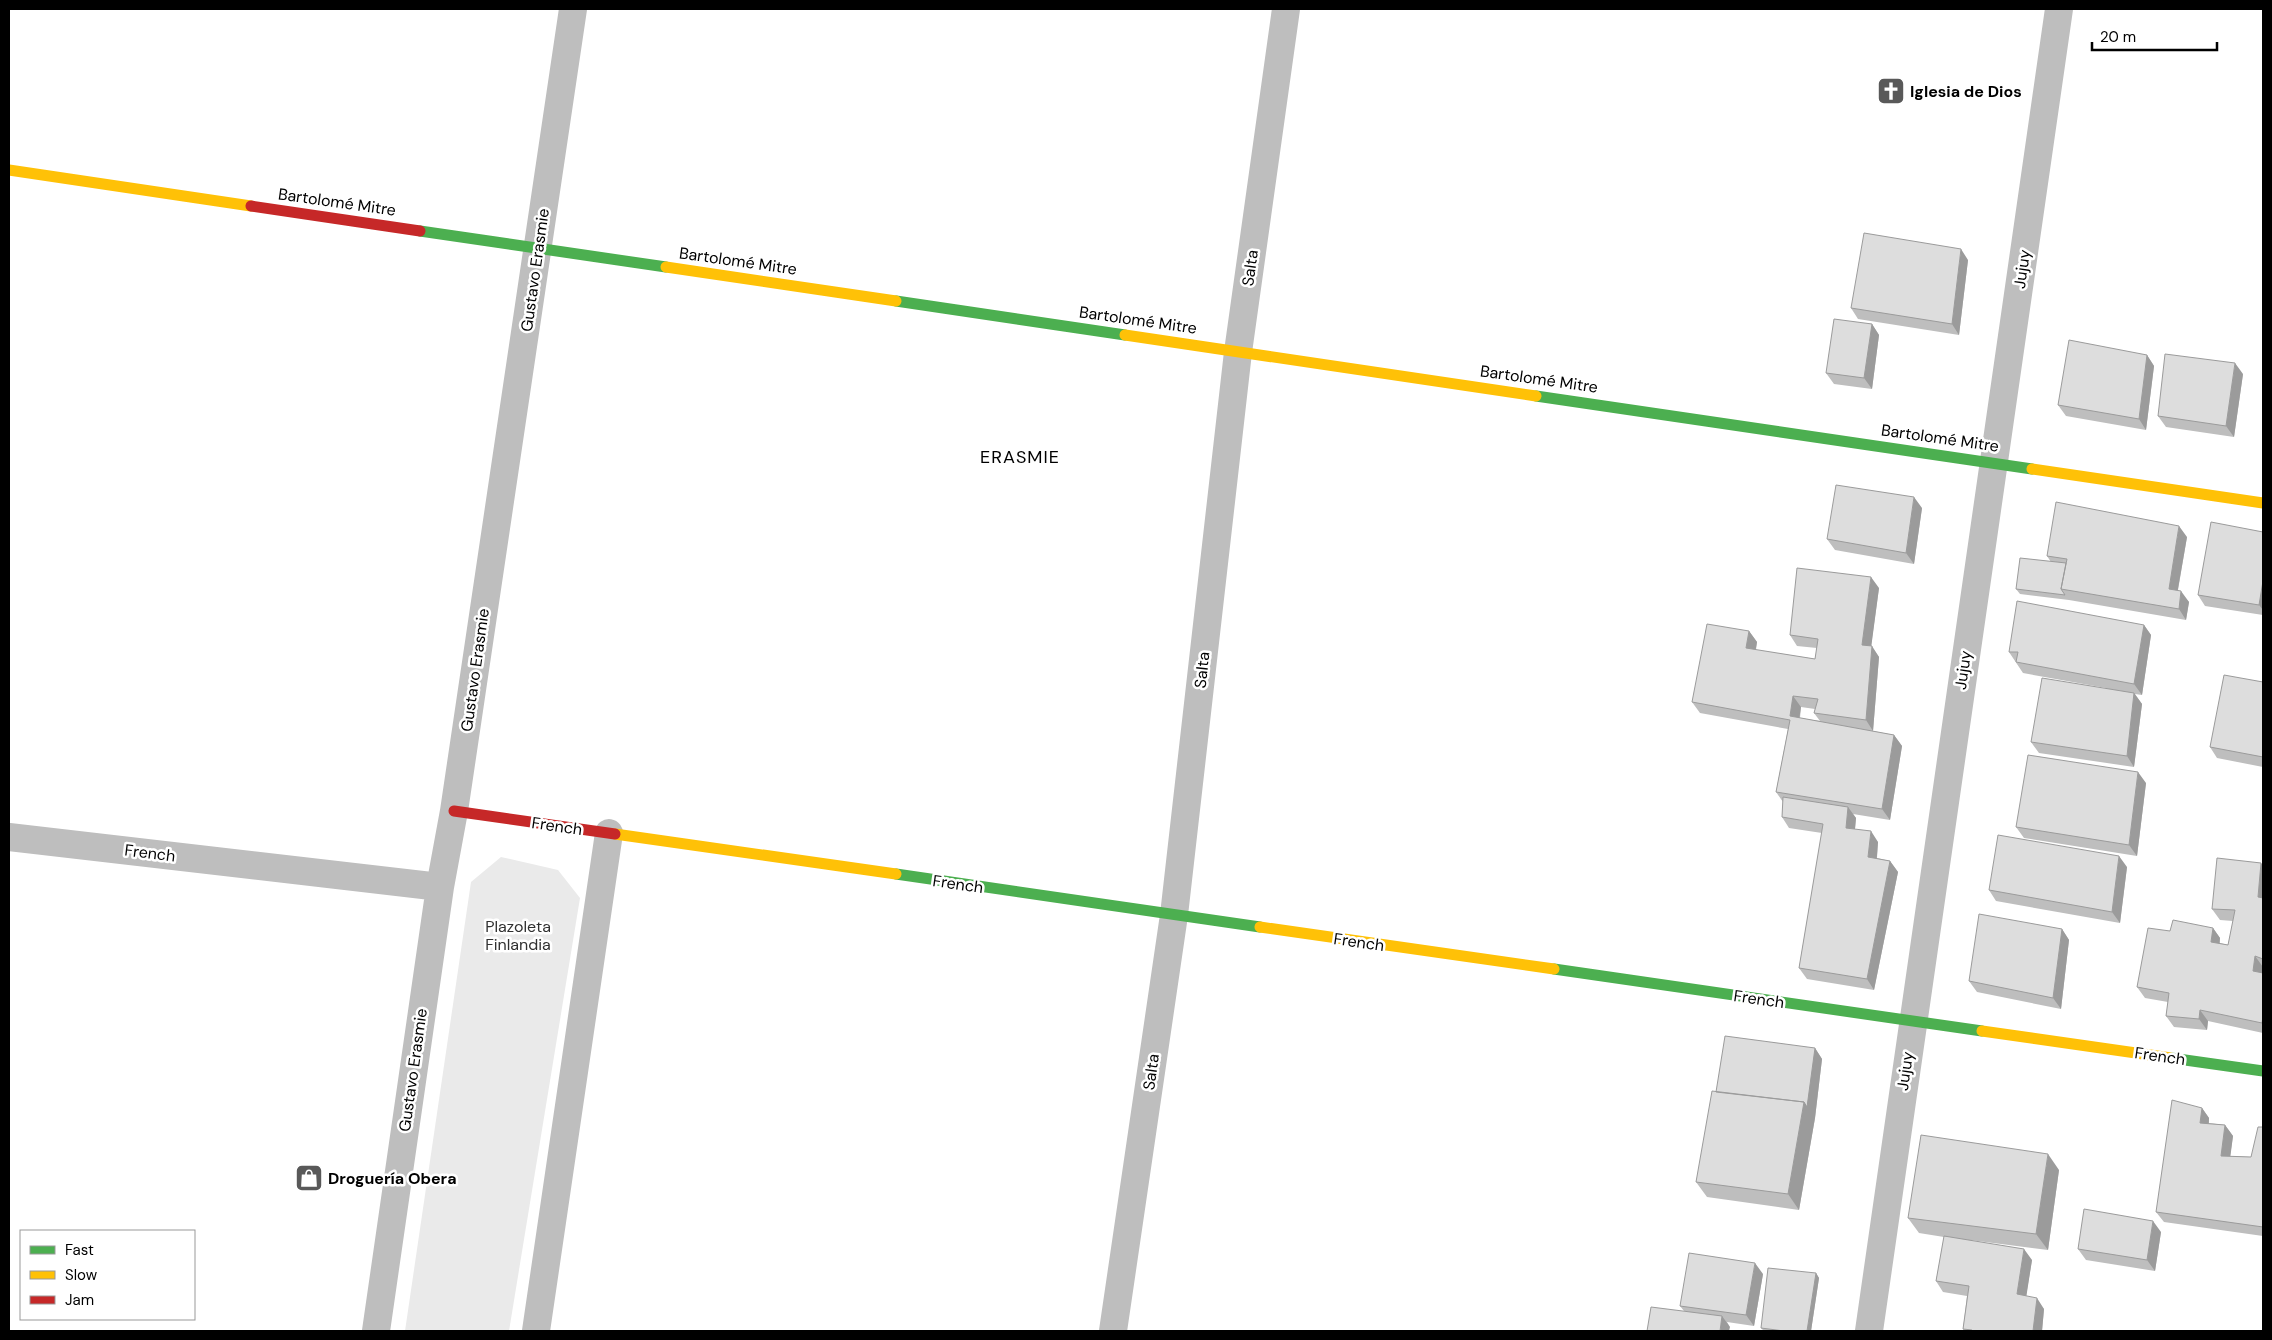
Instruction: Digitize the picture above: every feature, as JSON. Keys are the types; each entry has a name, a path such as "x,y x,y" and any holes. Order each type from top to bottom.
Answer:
{"street":[{"name":"Gustavo Erasmie","path":"376,1331 440,887 454,812 573,9"},
{"name":"Salta","path":"1113,1331 1174,915 1238,352 1286,9"},
{"name":"Jujuy","path":"1869,1331 1912,1021 2060,9"},
{"name":"Bartolomé Mitre","path":"9,170 2263,502"},
{"name":"French","path":"454,812 2263,1071"},
{"path":"536,1331 609,833"},
{"name":"French","path":"9,837 440,887"}],"green space":[{"name":"Plazoleta Finlandia","path":"501,857 558,870 580,898 509,1331 405,1331 471,882"}],"building":[{"path":"1864,233 1961,249 1952,324 1851,308"},
{"path":"1834,319 1872,324 1864,378 1826,373"},
{"path":"2069,340 2147,355 2139,419 2058,405"},
{"path":"2165,354 2235,363 2226,426 2158,416"},
{"path":"1836,485 1914,497 1906,553 1827,539"},
{"path":"2056,502 2179,526 2169,589 2181,591 2179,609 2061,589 2067,559 2047,556"},
{"path":"2211,522 2263,532 2263,581 2259,605 2198,595"},
{"path":"2020,558 2066,563 2061,589 2065,595 2016,589"},
{"path":"1797,568 1871,577 1862,645 1872,646 1866,720 1814,713 1818,699 1793,696 1790,716 1894,735 1882,809 1776,792 1790,720 1692,702 1707,624 1749,631 1746,648 1815,659 1818,639 1790,635"},
{"path":"2017,601 2144,625 2134,684 2016,662 2018,652 2009,652"},
{"path":"2224,675 2263,682 2263,757 2210,747"},
{"path":"2042,678 2134,693 2127,756 2031,742"},
{"path":"2028,755 2138,772 2129,845 2016,827"},
{"path":"1783,797 1848,807 1846,828 1871,831 1868,857 1890,861 1867,979 1799,968 1823,824 1782,817"},
{"path":"1998,835 2119,856 2112,912 1989,890"},
{"path":"2217,858 2261,863 2258,897 2263,898 2263,959 2255,956 2253,971 2263,973 2262,1023 2200,1010 2199,1019 2166,1016 2169,993 2137,987 2148,928 2170,931 2173,920 2213,928 2211,942 2228,945 2235,910 2212,909"},
{"path":"1979,914 2062,929 2053,998 1969,981"},
{"path":"1725,1036 1815,1048 1807,1107 1804,1102 1716,1092"},
{"path":"1712,1091 1804,1102 1788,1194 1696,1182"},
{"path":"2172,1100 2202,1108 2200,1123 2225,1125 2221,1156 2251,1157 2258,1127 2263,1127 2263,1227 2156,1212"},
{"path":"1921,1135 2048,1154 2036,1234 1908,1218"},
{"path":"2084,1209 2153,1221 2147,1260 2078,1249"},
{"path":"1944,1236 2024,1249 2017,1294 2037,1298 2033,1331 1972,1331 1963,1329 1969,1286 1936,1281"},
{"path":"1689,1253 1755,1263 1746,1315 1680,1306"},
{"path":"1768,1268 1816,1273 1807,1331 1761,1328"},
{"path":"1651,1307 1722,1316 1720,1331 1647,1331"}],"traffic: fast":[{"path":"420,231 666,267"},
{"path":"896,301 1125,335"},
{"path":"1536,396 2032,469"},
{"path":"896,874 1260,927"},
{"path":"1554,969 1982,1031"},
{"path":"2171,1058 2263,1071"}],"traffic: slow":[{"path":"9,170 251,206"},
{"path":"666,267 896,301"},
{"path":"1125,335 1536,396"},
{"path":"2032,469 2263,503"},
{"path":"615,834 896,874"},
{"path":"1260,927 1554,969"},
{"path":"1982,1031 2171,1058"}],"traffic: jam":[{"path":"251,206 420,231"},
{"path":"454,811 615,834"}],"place":[{"name":"Iglesia de Dios","path":"1891,91"},
{"name":"Droguería Obera","path":"309,1178"}],"district":[{"name":"ERASMIE","path":"1020,457"}]}
